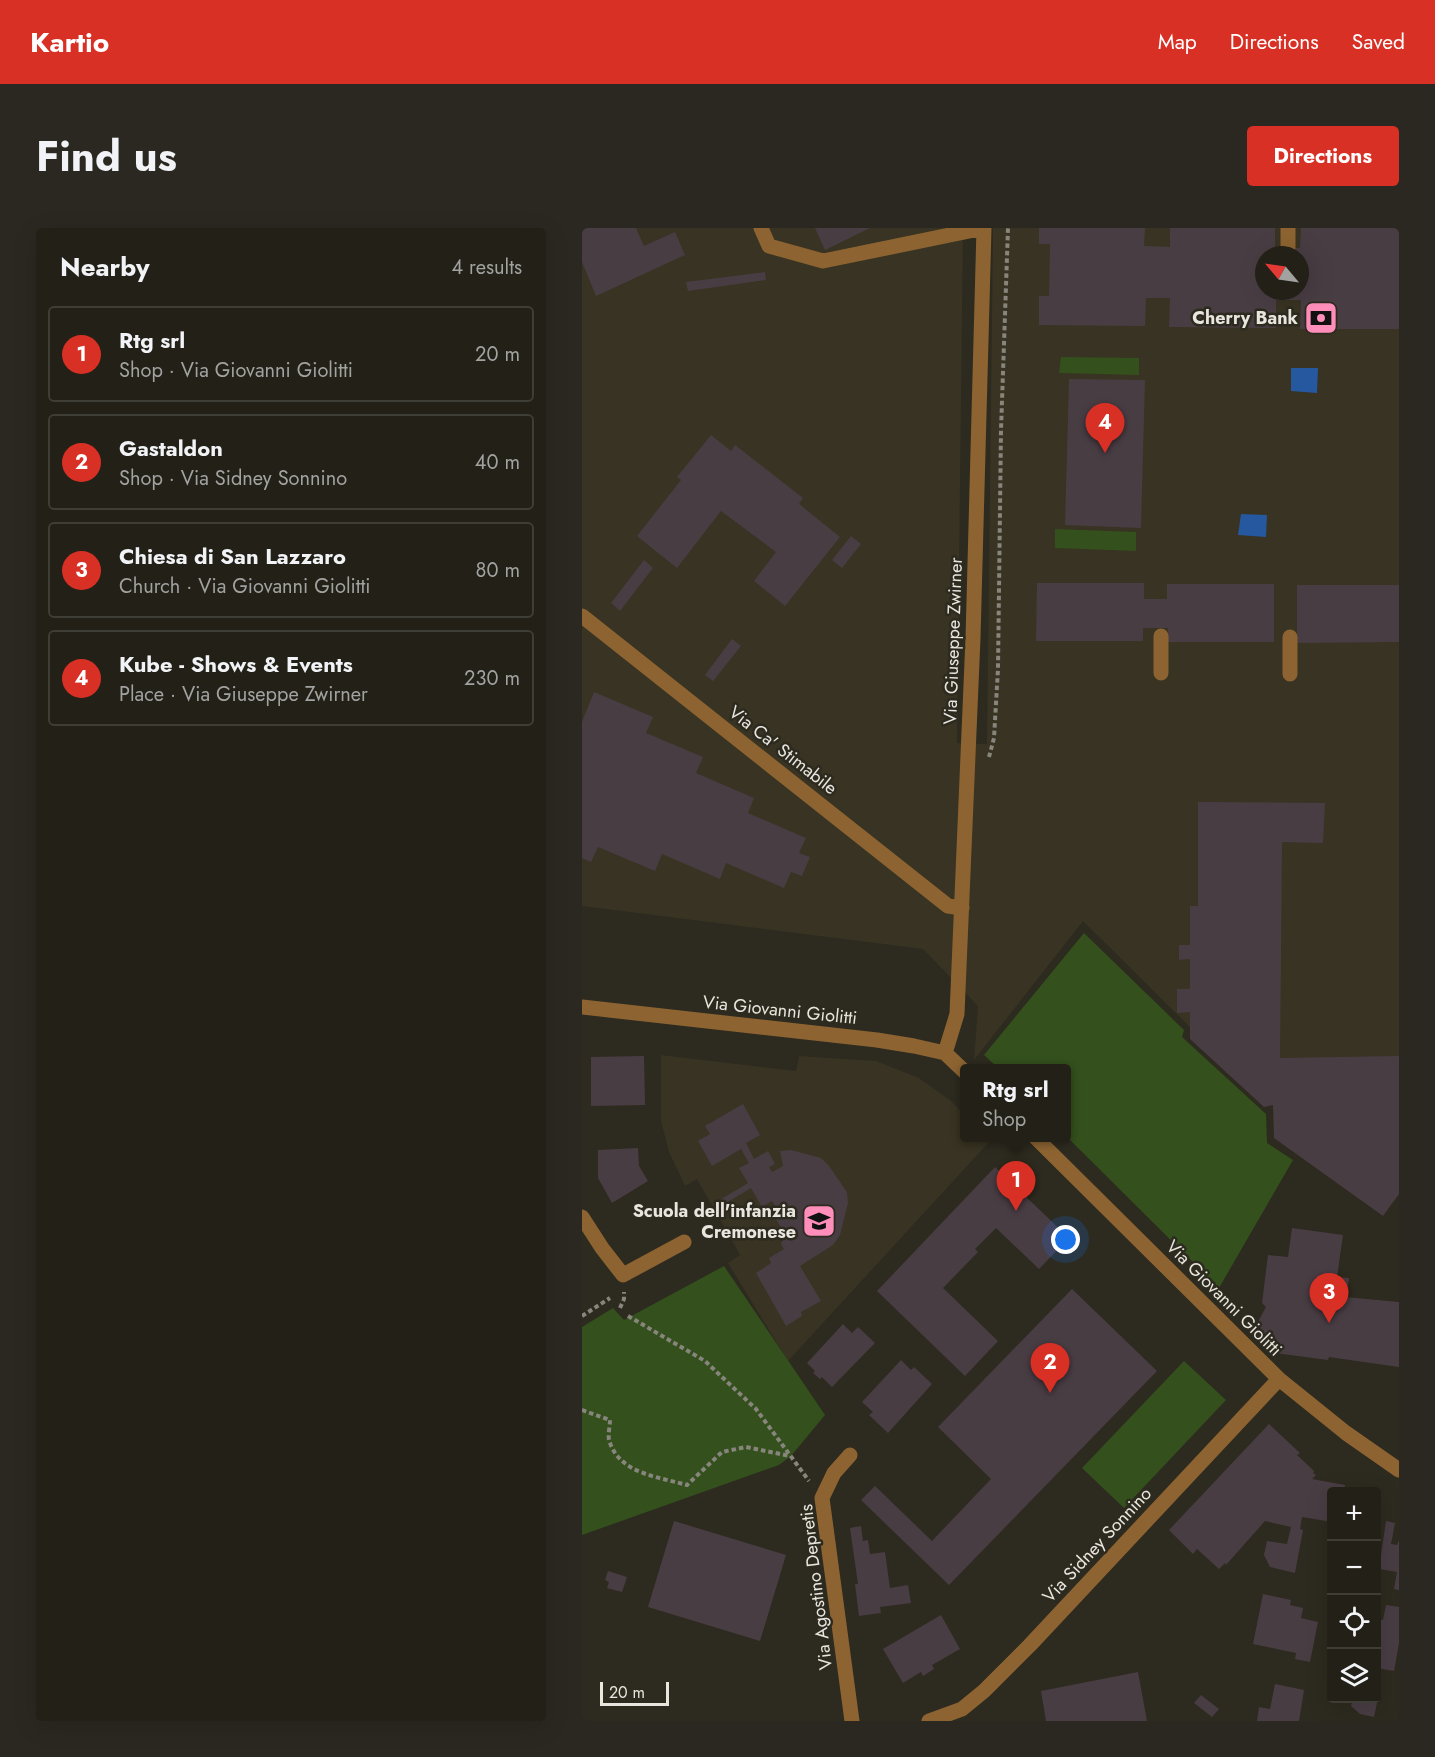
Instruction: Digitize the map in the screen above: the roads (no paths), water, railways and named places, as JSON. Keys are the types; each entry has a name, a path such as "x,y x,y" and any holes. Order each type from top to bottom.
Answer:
{"street":[{"path":"761,228 769,246 823,261 984,228"},
{"name":"Via Giuseppe Zwirner","path":"945,1053 957,1014 974,638 984,228"},
{"path":"1288,228 1288,246"},
{"name":"Via Ca' Stimabile","path":"582,616 948,906 962,908"},
{"path":"1161,636 1161,673"},
{"path":"1290,637 1290,674"},
{"name":"Via Giovanni Giolitti","path":"582,1007 877,1040 945,1053"},
{"path":"945,1053 960,1067"},
{"name":"Via Giovanni Giolitti","path":"1041,1142 1279,1379 1346,1433 1399,1470"},
{"path":"582,1217 602,1248 624,1275 684,1242"},
{"name":"Via Sidney Sonnino","path":"929,1721 962,1709 984,1691 1279,1379"},
{"name":"Via Agostino Depretis","path":"850,1455 834,1473 822,1498 852,1721"}],"water":[{"path":"1291,368 1318,368 1317,393 1291,391"},
{"path":"1241,514 1267,515 1266,537 1238,535"}],"place":[{"name":"Cherry Bank","path":"1321,318"},
{"name":"Kube - Shows & Events","path":"1105,453"},
{"name":"Rtg srl","path":"1016,1211"},
{"name":"Scuola dell'infanzia Cremonese","path":"819,1221"},
{"name":"Chiesa di San Lazzaro","path":"1329,1323"},
{"name":"Gastaldon","path":"1050,1393"}]}
